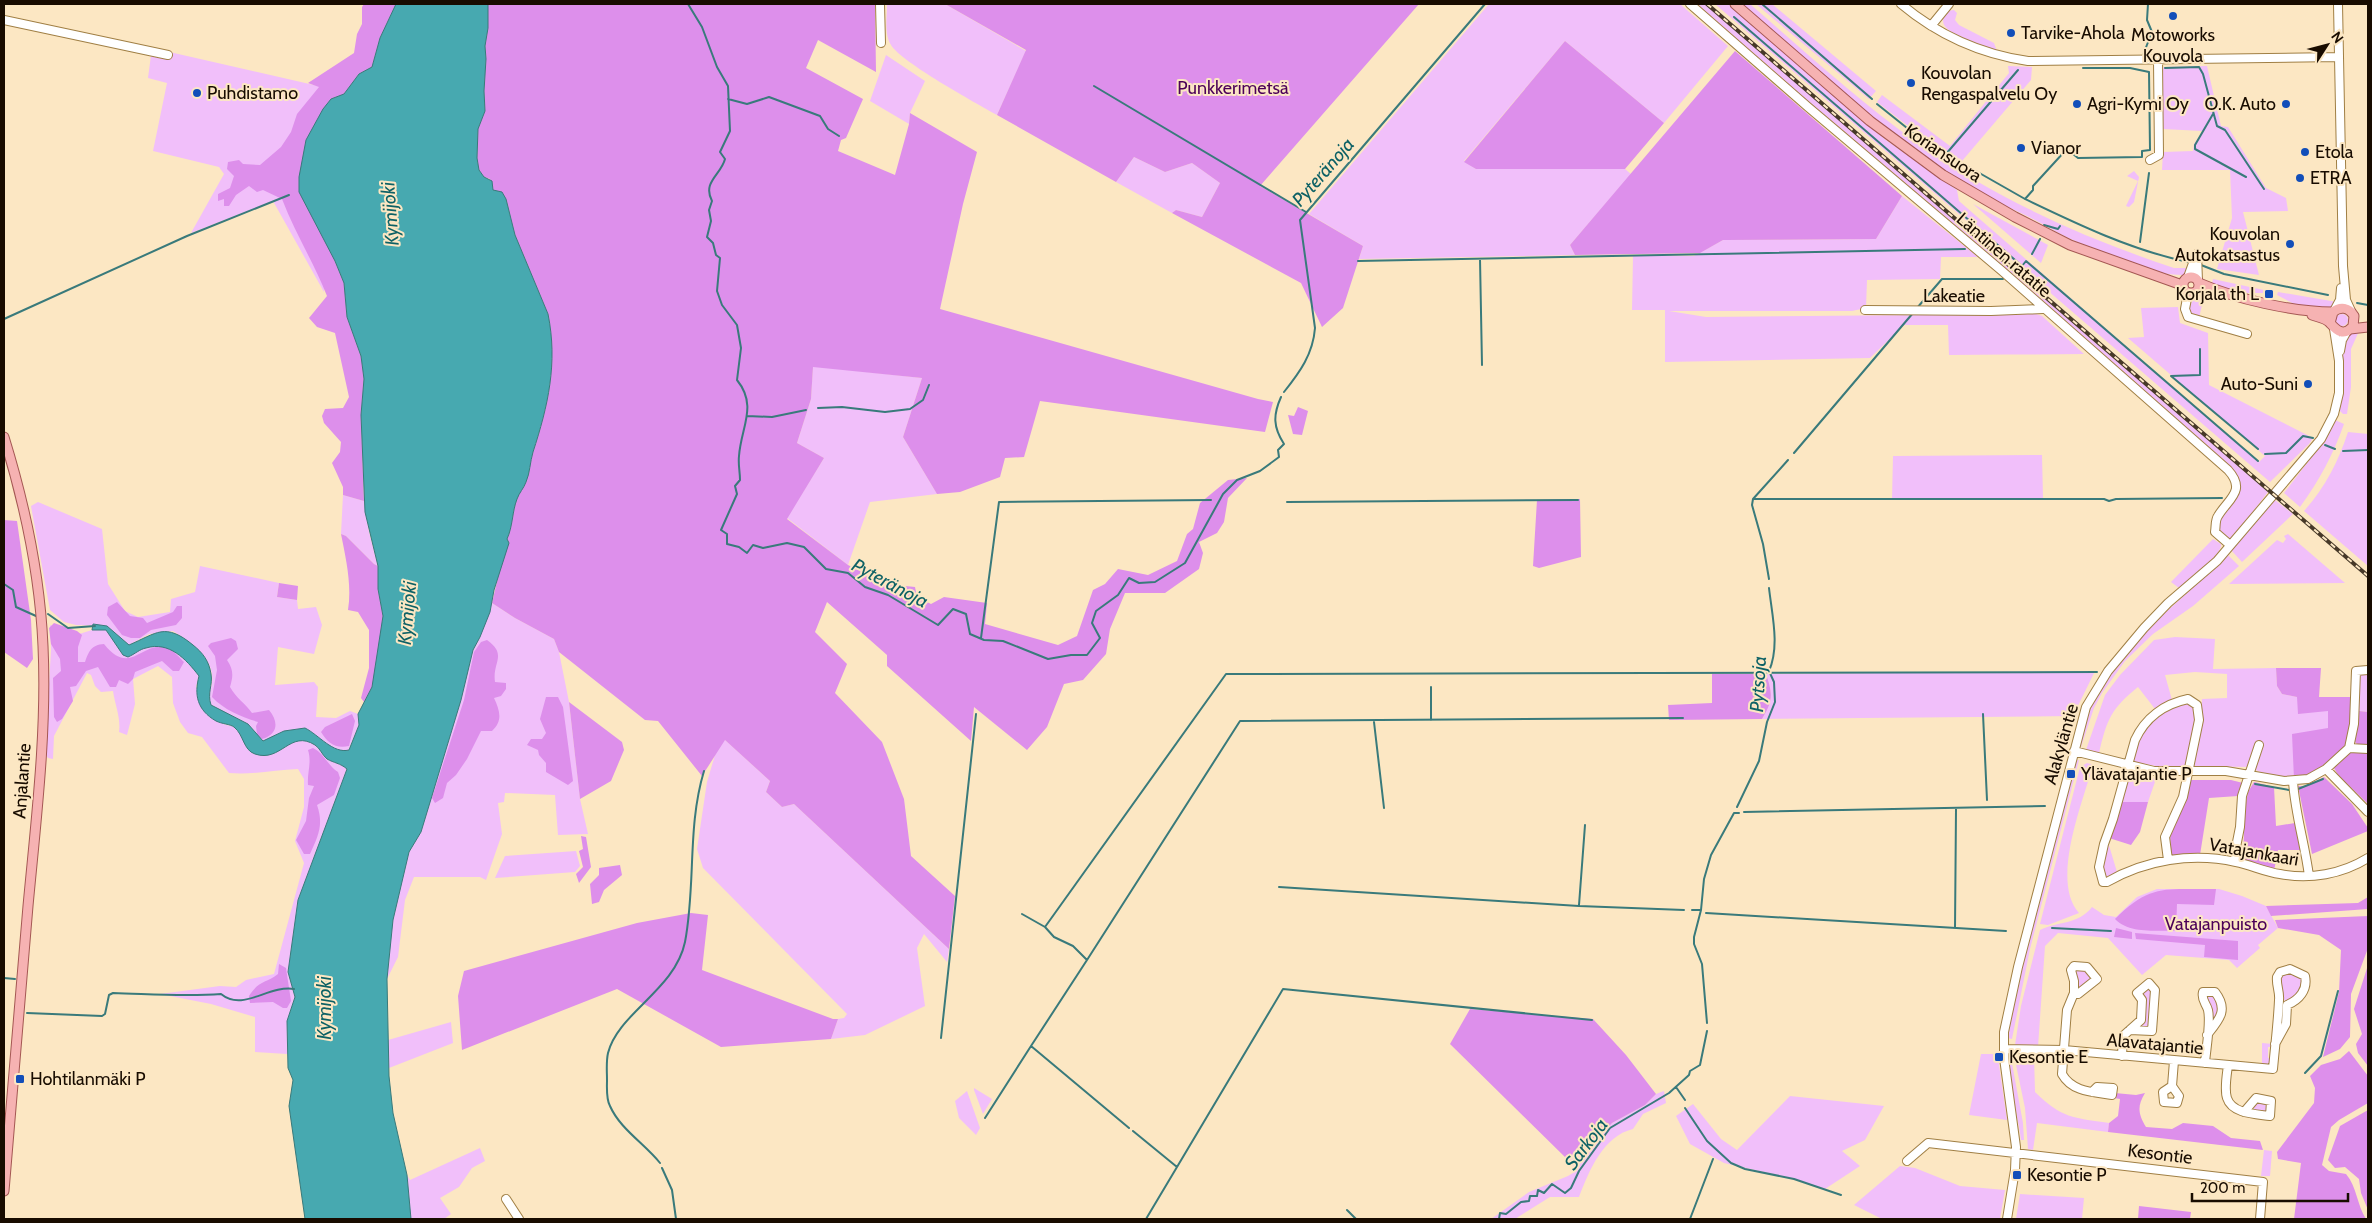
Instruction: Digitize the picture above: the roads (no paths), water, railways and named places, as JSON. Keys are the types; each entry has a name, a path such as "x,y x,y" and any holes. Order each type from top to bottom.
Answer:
{"main road":[{"name":"Koriansuora","path":"1735,4 1870,120 1943,175 2015,217 2070,245 2131,268 2188,285 2292,308 2333,312"},
{"name":"Koriansuora","path":"2188,285 2194,277 2199,282 2224,293"},
{"path":"2188,285 2198,289 2199,282"},
{"name":"Koriansuora","path":"2292,308 2332,326"},
{"path":"2368,323 2340,308 2333,312 2332,326 2340,332 2368,327"},
{"path":"2349,330 2352,315"},
{"name":"Anjalantie","path":"4,437 22,505 37,576 44,675 36,820 7,1111 4,1191"}],"street":[{"path":"880,4 881,43"},
{"name":"Läntinen ratatie","path":"1690,4 2043,308 2233,476 2236,489 2230,502 2218,515 2215,532 2230,545"},
{"path":"1901,4 1931,26 1959,42 2008,58 2039,62 2339,58"},
{"path":"1931,26 1949,4"},
{"path":"2338,4 2343,266 2345,293 2352,315"},
{"path":"4,20 168,55"},
{"path":"2150,160 2159,155 2158,61"},
{"path":"2199,282 2197,254 2188,285 2185,309 2188,317 2247,334"},
{"path":"2333,312 2340,300 2343,266"},
{"name":"Lakeatie","path":"1865,310 1990,311 2043,308"},
{"name":"Alakyläntie","path":"2332,326 2339,361"},
{"name":"Alakyläntie","path":"2007,1219 2016,1152 2013,1112 2004,1049 2004,1032 2016,975 2086,706 2108,671 2160,611 2209,568 2312,451 2327,429 2338,400 2339,361 2342,340 2349,330"},
{"path":"2074,750 2154,771 2226,770 2293,781 2308,779 2326,770 2350,748 2353,735 2356,671 2368,670"},
{"path":"2127,765 2135,740 2148,719 2168,706 2188,699 2195,702 2199,714 2183,797 2165,837 2168,860"},
{"path":"2236,862 2235,852 2240,827 2242,796 2259,745"},
{"path":"2350,748 2368,749"},
{"name":"Vatajankaari","path":"2127,765 2100,862 2099,872 2105,883 2136,868 2168,860 2204,858 2236,862 2280,874 2309,876 2345,869 2368,858"},
{"path":"2326,770 2368,812"},
{"path":"2293,781 2296,816 2305,846 2309,876"},
{"path":"2290,969 2302,974 2306,980 2298,1000 2283,1004 2277,977 2280,972 2290,969"},
{"path":"2122,1056 2123,1036 2141,1020 2142,1000 2137,993 2149,983 2155,990 2152,1031 2130,1030"},
{"path":"2205,1063 2208,1011 2202,998 2203,992 2215,992 2222,1000 2221,1019 2207,1035"},
{"path":"2074,993 2067,1010 2062,1074 2066,1080 2083,1090 2092,1092"},
{"name":"Alavatajantie","path":"2004,1049 2064,1050 2273,1069 2275,1044 2283,1004"},
{"path":"2172,1086 2174,1061"},
{"path":"2228,1065 2226,1096 2230,1103 2244,1112"},
{"path":"1907,1160 1928,1143 2016,1152"},
{"name":"Kesontie","path":"2016,1152 2263,1182 2260,1219"},
{"path":"506,1199 519,1219"}],"water":[{"name":"Kymijoki","path":"396,4 488,4 488,28 485,46 485,111 478,129 477,158 479,170 484,177 492,181 493,190 502,192 506,199 515,235 548,314 551,332 552,367 543,418 527,479 515,504 507,539 509,543 494,590 490,612 473,650 461,700 421,832 409,852 393,920 387,979 389,1076 393,1113 407,1175 411,1219 305,1219 289,1106 293,1080 288,1068 287,1021 295,997 288,972 298,900 347,769 327,759 317,746 306,741 292,743 279,751 264,756 251,752 234,727 216,721 201,707 197,696 199,676 183,658 169,649 154,646 142,649 128,657 123,655 106,630 92,630 93,624 107,626 129,645 161,632 175,634 197,648 207,661 211,678 211,705 248,724 263,741 284,731 305,728 332,747 349,750 359,725 358,714 372,687 383,616 378,589 378,566 365,512 361,415 364,379 361,356 347,317 344,283 335,261 299,192 299,177 306,140 323,109 331,99 344,94 359,74 372,67 380,38"}],"waterway":[{"name":"Pyteränoja","path":"688,4 702,27 717,67 728,86 730,131 720,152 725,159 723,165 709,189 712,201 709,210 711,221 707,237 713,243 716,255 720,258 717,291 722,305 737,325 741,348 737,380 743,390 747,408 747,417 740,445 740,480 735,486 737,494 721,530 727,534 727,544 739,547 747,553 753,545 763,548 787,543 804,547 826,569 848,573 865,587 888,595 938,625 953,609 966,614 970,634 984,640 1003,641 1048,659 1071,655 1087,655 1100,638 1092,623 1096,611 1118,595 1129,578 1139,583 1155,582 1185,563 1223,494 1237,480 1260,471 1279,457 1278,450 1284,444 1275,421 1281,397"},
{"name":"Pyteränoja","path":"1284,392 1309,354 1315,328 1300,220 1485,4"},
{"path":"1762,4 1872,99"},
{"path":"2143,55 2152,32 2147,20 2148,4"},
{"path":"1734,17 2022,266 2026,261 2258,461"},
{"path":"2165,68 2199,67 2203,74 2217,126 2225,130 2264,189"},
{"path":"2083,68 2130,68 2149,72 2150,150 2142,151 2142,157 2078,158 2068,150 2065,151 2033,186 2033,190 2025,199 2084,227 2125,243 2146,251 2188,262"},
{"path":"2018,70 1946,154 2025,199"},
{"path":"1094,86 1306,212"},
{"path":"728,99 747,104 769,97 820,116 828,129 839,136"},
{"path":"1877,104 1912,132 1946,154"},
{"path":"2213,114 2195,145 2195,149 2246,177"},
{"path":"2140,242 2149,173"},
{"path":"4,319 187,236 289,195"},
{"path":"2044,225 2058,229 2060,226"},
{"path":"2032,254 2040,239"},
{"path":"1358,261 1965,249"},
{"path":"1480,259 1482,365"},
{"path":"2201,265 2224,274 2328,295"},
{"name":"Pytsoja","path":"1917,308 1942,279 2003,279"},
{"path":"2357,303 2368,305"},
{"name":"Pytsoja","path":"1794,453 1913,313"},
{"path":"2200,349 2200,375 2171,376 2258,449"},
{"path":"818,408 842,407 885,412 910,409 923,400 929,385"},
{"path":"747,416 772,417 806,410"},
{"path":"2265,454 2286,453 2303,436 2313,438"},
{"path":"2325,445 2335,449"},
{"path":"2343,451 2368,450"},
{"name":"Pytsoja","path":"1769,579 1763,544 1752,505 1753,499 1788,460"},
{"path":"1753,499 2104,499 2109,501 2116,499 2222,498"},
{"path":"981,638 999,502 1211,500"},
{"path":"1287,502 1578,500"},
{"path":"4,584 13,590 16,607 36,616"},
{"name":"Pytsoja","path":"1737,807 1759,761 1767,722 1775,702 1774,682 1769,671 1775,641 1769,588"},
{"path":"48,614 68,628 95,626"},
{"path":"1045,927 1226,674 2097,672"},
{"path":"1431,687 1431,720"},
{"path":"941,1038 976,714"},
{"path":"1983,714 1987,800"},
{"path":"1087,960 1240,721 1683,718"},
{"path":"1374,722 1384,808"},
{"path":"660,1163 626,1129 614,1114 607,1093 607,1060 614,1039 634,1013 670,974 679,959 685,942 690,899 695,813 704,771"},
{"path":"2298,789 2323,779"},
{"path":"2255,784 2289,790"},
{"path":"1744,812 2045,806"},
{"path":"1955,928 1956,809"},
{"name":"Pytsoja","path":"1707,1023 1702,964 1694,944 1694,937 1701,910 1704,879 1711,855 1734,813 1739,813"},
{"path":"1579,905 1585,825"},
{"path":"1279,887 1579,906 1684,910"},
{"path":"1692,910 1701,910"},
{"path":"1706,913 2006,931"},
{"path":"1022,914 1045,927 1054,937 1073,946 1087,960 1031,1046 1129,1128"},
{"path":"2052,928 2111,931"},
{"path":"4,978 15,979"},
{"path":"27,1013 102,1016 105,1014 109,995 113,993 221,994 229,999 238,1000 284,989 294,989"},
{"path":"1177,1167 1283,989 1592,1020"},
{"path":"2305,1073 2321,1056 2338,991"},
{"name":"Sarkoja","path":"1499,1219 1500,1213 1506,1214 1521,1202 1529,1201 1530,1196 1537,1196 1538,1190 1544,1193 1552,1184 1565,1193 1571,1188 1579,1171 1610,1128 1669,1093 1689,1075 1690,1071 1700,1065 1707,1031"},
{"path":"985,1118 1031,1046"},
{"path":"1676,1087 1685,1100"},
{"path":"1685,1108 1707,1141 1731,1163 1745,1169 1794,1179 1841,1195"},
{"path":"1133,1131 1177,1167 1146,1219"},
{"path":"1690,1219 1713,1159"},
{"path":"662,1168 672,1190 676,1219"},
{"path":"1347,1210 1356,1219"}],"railway":[{"path":"1707,4 2368,576"}],"place":[{"name":"Motoworks Kouvola","path":"2173,16"},
{"name":"Tarvike-Ahola","path":"2011,33"},
{"name":"Kouvolan Rengaspalvelu Oy","path":"1911,83"},
{"name":"Puhdistamo","path":"197,93"},
{"name":"Agri-Kymi Oy","path":"2077,104"},
{"name":"O.K. Auto","path":"2286,104"},
{"name":"Vianor","path":"2021,148"},
{"name":"Etola","path":"2305,152"},
{"name":"ETRA","path":"2300,178"},
{"name":"Kouvolan Autokatsastus","path":"2290,244"},
{"name":"Korjala th L","path":"2269,294"},
{"name":"Auto-Suni","path":"2308,384"},
{"name":"Ylävatajantie P","path":"2071,774"},
{"name":"Kesontie E","path":"1999,1057"},
{"name":"Hohtilanmäki P","path":"20,1079"},
{"name":"Kesontie P","path":"2017,1175"}],"park label":[{"name":"Punkkerimetsä","path":"1233,88"},
{"name":"Vatajanpuisto","path":"2216,924"}]}
